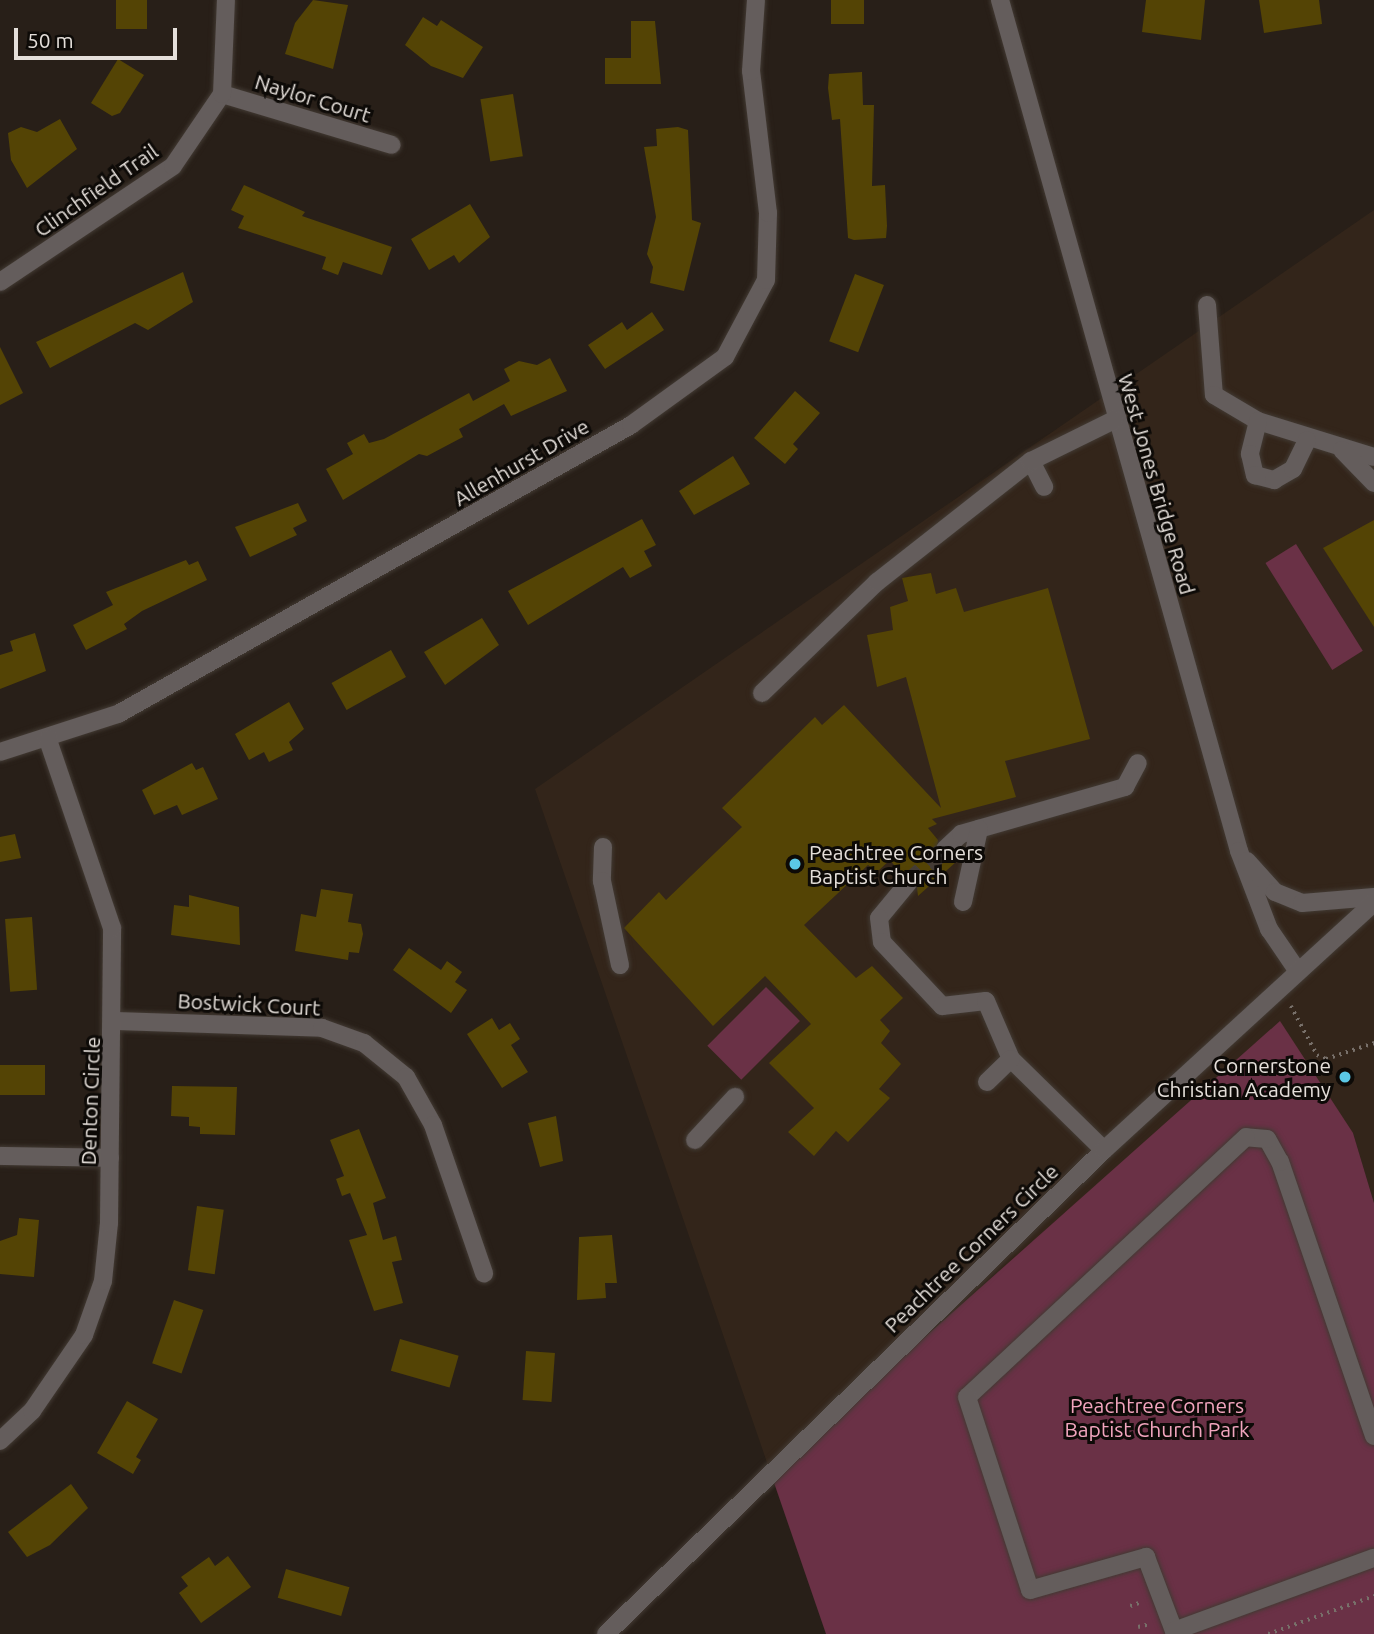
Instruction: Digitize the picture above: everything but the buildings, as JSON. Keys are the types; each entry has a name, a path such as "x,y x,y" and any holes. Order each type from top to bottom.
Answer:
{"street":[{"path":"222,94 226,0"},
{"name":"Allenhurst Drive","path":"0,752 48,740 118,714 631,425 725,357 766,279 768,213 751,71 756,0"},
{"name":"West Jones Bridge Road","path":"1000,0 1114,420 1239,851 1269,929 1297,970"},
{"name":"Naylor Court","path":"222,94 391,145"},
{"name":"Clinchfield Trail","path":"0,282 173,166 222,94"},
{"path":"1206,305 1214,395 1258,421 1307,440 1374,457"},
{"path":"762,693 877,582 1031,461 1114,420"},
{"path":"1258,421 1250,454 1255,475 1275,480 1293,469 1307,440"},
{"path":"1342,450 1374,483"},
{"path":"1031,461 1044,487"},
{"name":"Denton Circle","path":"0,1441 33,1411 84,1335 103,1281 116,1021 113,928 48,740"},
{"path":"945,849 979,829 1125,788 1138,763"},
{"path":"963,902 979,829"},
{"path":"603,847 602,881 620,965"},
{"path":"1239,851 1275,892 1303,903 1374,897"},
{"path":"908,883 879,918 882,942 942,1006 986,1001 1011,1059 1104,1150"},
{"name":"Peachtree Corners Circle","path":"606,1634 1104,1150 1297,970 1374,903"},
{"name":"Bostwick Court","path":"116,1021 322,1028 365,1043 406,1077 433,1125 484,1273"},
{"path":"987,1082 1011,1059"},
{"path":"695,1140 735,1097"},
{"path":"1374,1436 1280,1162 1267,1139 1246,1137 967,1397 1030,1590 1146,1557 1174,1631 1374,1558"},
{"path":"0,1156 110,1158"}],"path":[{"path":"1291,1006 1317,1055 1326,1059 1374,1042"},
{"path":"1268,1634 1374,1596"},
{"path":"1138,1628 1158,1621"}],"shaded area":[{"path":"1374,210 1374,1203 1353,1133 771,1474 535,789"}],"green space":[{"path":"1296,544 1363,651 1332,670 1265,563"},
{"path":"766,987 800,1021 741,1080 707,1046"},
{"name":"Peachtree Corners Baptist Church Park","path":"1280,1021 1353,1133 1374,1203 1374,1634 826,1634 771,1474"}],"tunnel":[{"path":"908,883 945,849"}],"place":[{"name":"Peachtree Corners Baptist Church","path":"795,864"},
{"name":"Cornerstone Christian Academy","path":"1345,1077"}]}
